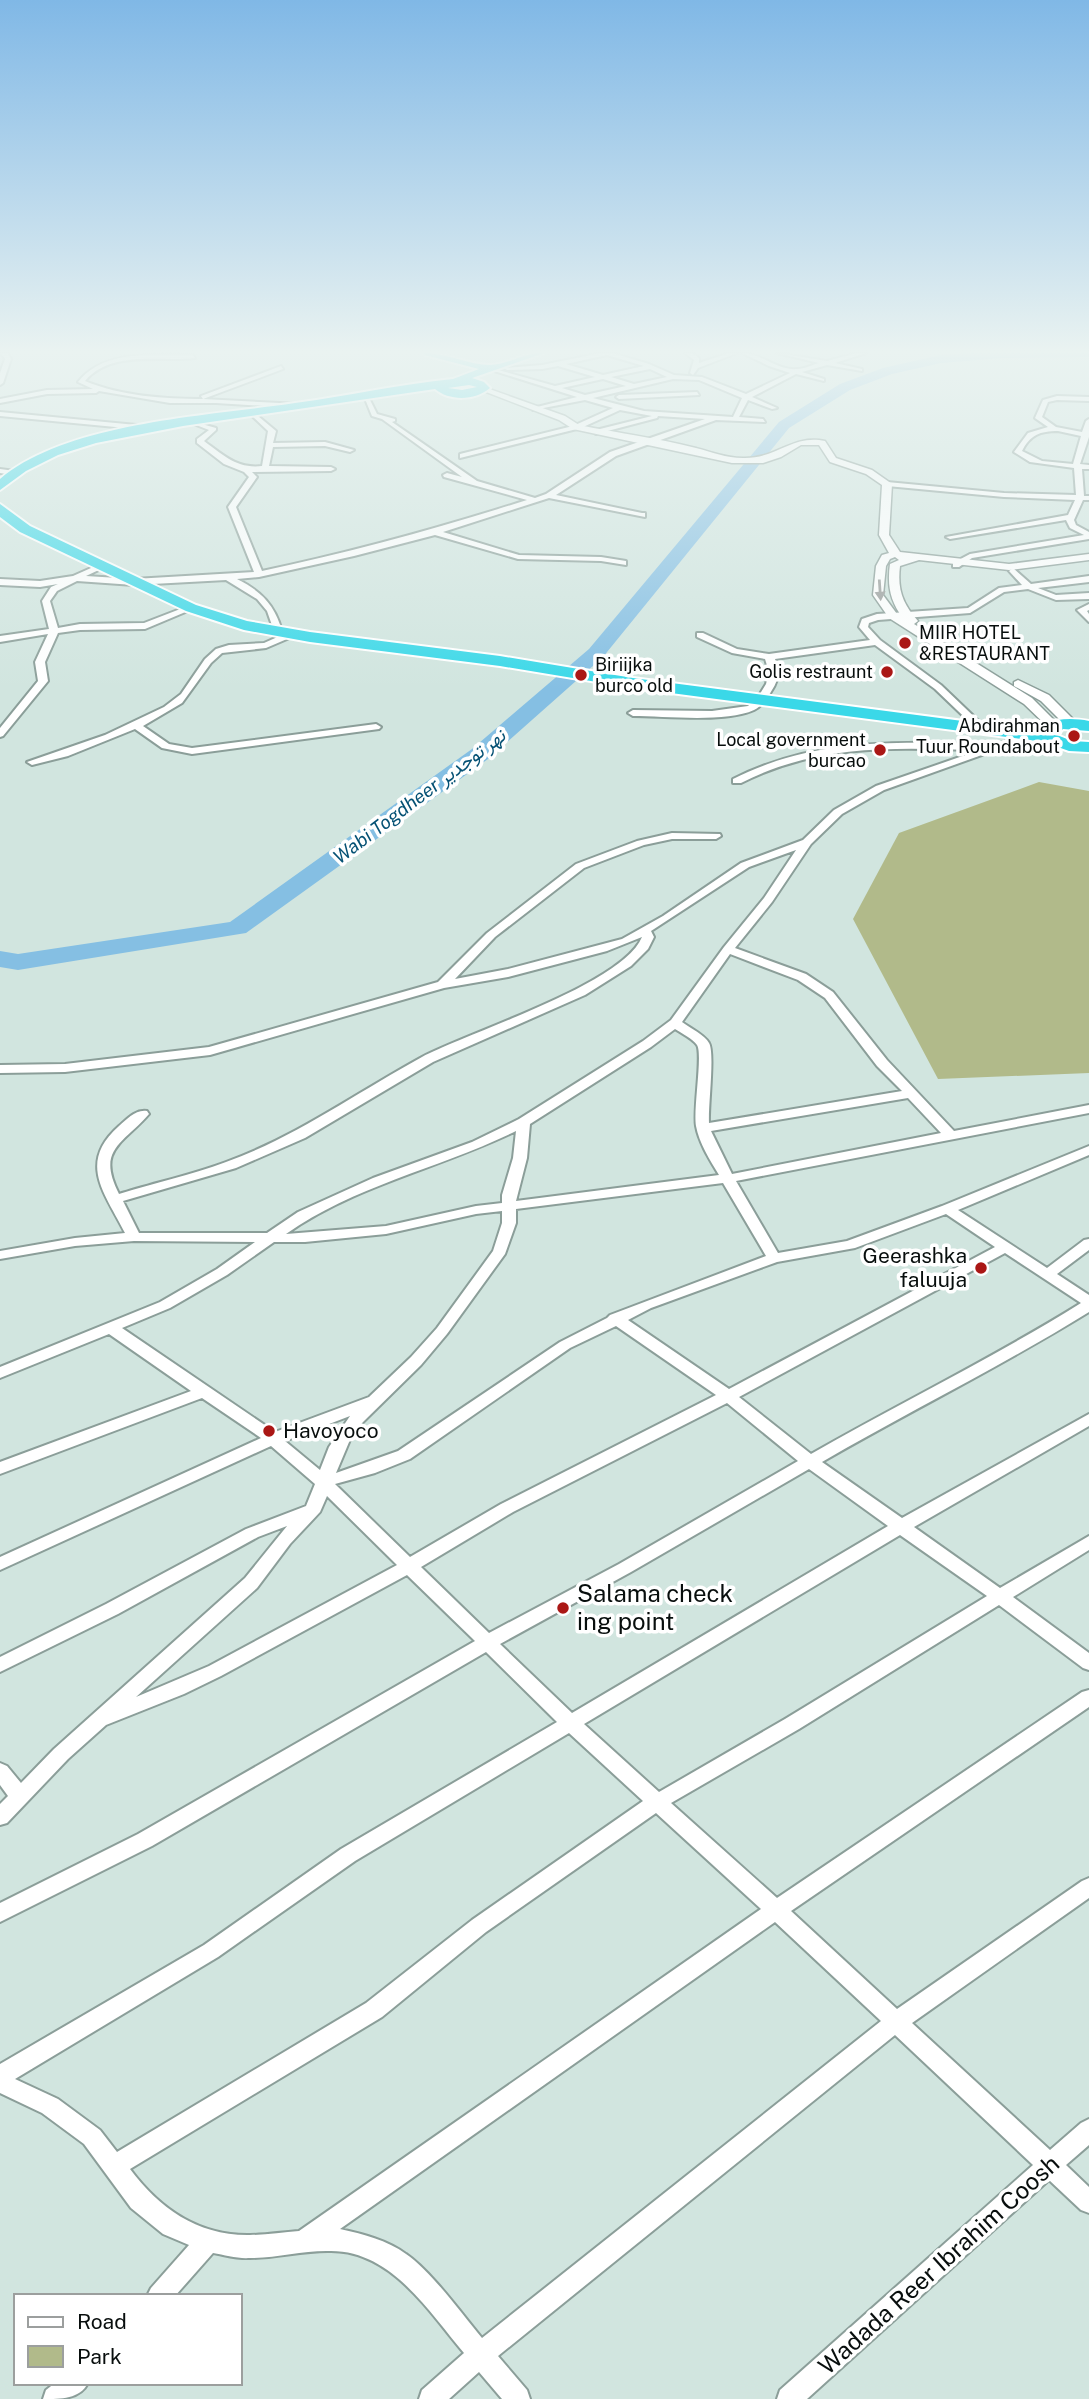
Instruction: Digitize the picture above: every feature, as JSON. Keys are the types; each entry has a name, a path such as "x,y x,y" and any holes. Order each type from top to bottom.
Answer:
{"highway":[{"path":"3,478 29,465"},
{"path":"0,508 11,521 100,566 191,608 244,625 1030,737 1058,729 1089,726"},
{"path":"1058,729 1069,746 1089,747"}],"street":[{"path":"234,465 247,470 253,477 232,507 258,574"},
{"path":"450,465 473,481"},
{"path":"0,582 40,584 76,578 134,582 258,574 354,554 549,496 594,465"},
{"path":"848,465 869,472 887,484 1004,495 1084,498"},
{"path":"1069,465 1089,467"},
{"path":"950,537 1071,517 1084,498 1077,466"},
{"path":"247,470 331,469"},
{"path":"447,475 535,500"},
{"path":"887,484 888,501 882,530 885,542 900,557"},
{"path":"549,496 642,515"},
{"path":"1071,517 1073,526 1089,536"},
{"path":"435,532 518,558 601,559 622,563"},
{"path":"958,563 970,555 1089,536"},
{"path":"900,557 895,564 895,600 907,617 1028,701 1058,729"},
{"path":"1058,729 1045,698 967,659 893,616 878,595 882,561 900,557 1013,571 1089,563"},
{"path":"958,563 1025,566 1089,557"},
{"path":"0,734 43,681 40,662 54,631 46,601 54,589 100,566"},
{"path":"1013,571 1026,587 1045,595 1074,599 1089,596"},
{"path":"32,762 53,758 135,725 179,701 217,652 274,643 284,632 276,616 264,600 226,577"},
{"path":"983,730 938,687 877,642 863,627 864,621 877,617 907,617 974,609 992,593 1010,588 1089,579"},
{"path":"1089,607 1081,610 1089,619"},
{"path":"0,639 80,627 145,626 191,608"},
{"path":"700,635 735,650 769,657 877,642"},
{"path":"633,713 740,712 755,706 773,679 774,667 769,657"},
{"path":"1028,701 1045,698"},
{"path":"135,725 166,746 192,751 376,727"},
{"path":"0,1373 112,1329 197,1287 303,1215 524,1122 647,1044 675,1023 728,949 768,900 807,842 838,812 880,788 992,747 1030,737"},
{"path":"737,780 782,761 838,750 909,744 992,747"},
{"path":"442,985 491,935 580,866 641,843 672,836 716,835"},
{"path":"0,1069 65,1068 210,1051 442,985 508,974 603,949 626,941 645,930 745,865 807,842"},
{"path":"116,1199 231,1166 300,1135 428,1059 598,982 627,963 644,947 648,937 645,930"},
{"path":"728,949 802,977 829,995 881,1063 949,1134"},
{"path":"675,1023 703,1043 706,1054 701,1104 703,1128 713,1153 730,1178 774,1258"},
{"path":"703,1128 910,1094"},
{"path":"0,1255 75,1242 134,1237 343,1236 386,1230 476,1210 510,1208 730,1178 1089,1109"},
{"path":"134,1237 104,1176 100,1162 102,1154 117,1133 142,1114"},
{"path":"0,1817 19,1795 98,1720 251,1583 284,1540 314,1508 346,1432 442,1331 500,1251 507,1231 509,1195 520,1158 524,1122"},
{"path":"323,1482 369,1469 404,1455 565,1345 615,1318 681,1290 774,1258 850,1245 947,1209 1089,1150"},
{"path":"0,1913 145,1840 487,1643 903,1409 1018,1349 1089,1303 947,1209"},
{"path":"1046,1275 1089,1243"},
{"path":"98,1720 215,1671 408,1567 507,1508 728,1396 1004,1248"},
{"path":"615,1318 728,1396 810,1462 999,1595 1089,1663"},
{"path":"112,1329 273,1439 323,1482 571,1724 776,1910 1089,2202"},
{"path":"0,1468 202,1392"},
{"path":"0,1564 273,1439 330,1419 384,1394"},
{"path":"0,2076 211,1951 348,1855 900,1527 1089,1419"},
{"path":"0,1665 252,1534 314,1508"},
{"path":"113,2167 374,2010 479,1926 657,1802 792,1724 1089,1542"},
{"path":"304,2241 776,1910 1089,1697"},
{"path":"0,1771 19,1795"},
{"path":"431,2399 480,2355 896,2022 1089,1887"},
{"path":"0,2081 50,2106 92,2137 139,2200 171,2226 208,2241 248,2247 333,2239 368,2247 398,2262 425,2289 518,2399"},
{"name":"Wadada Reer Ibrahim Coosh","path":"789,2399 1089,2130"},
{"path":"161,2294 208,2241"},
{"path":"55,2399 73,2385"}],"green space":[{"path":"1039,782 1089,791 1089,1073 938,1079 853,919 899,833"}],"waterway":[{"name":"Wabi Togdheer نهر توجدير","path":"0,959 18,962 237,928 480,754 596,653 751,465"}],"place":[{"name":"MIIR HOTEL &RESTAURANT","path":"905,643"},
{"name":"Golis restraunt","path":"887,672"},
{"name":"Biriijka burco old","path":"581,675"},
{"name":"Abdirahman Tuur Roundabout","path":"1074,736"},
{"name":"Local government burcao","path":"880,750"},
{"name":"Geerashka faluuja","path":"981,1268"},
{"name":"Havoyoco","path":"269,1431"},
{"name":"Salama check ing point","path":"563,1608"}]}
